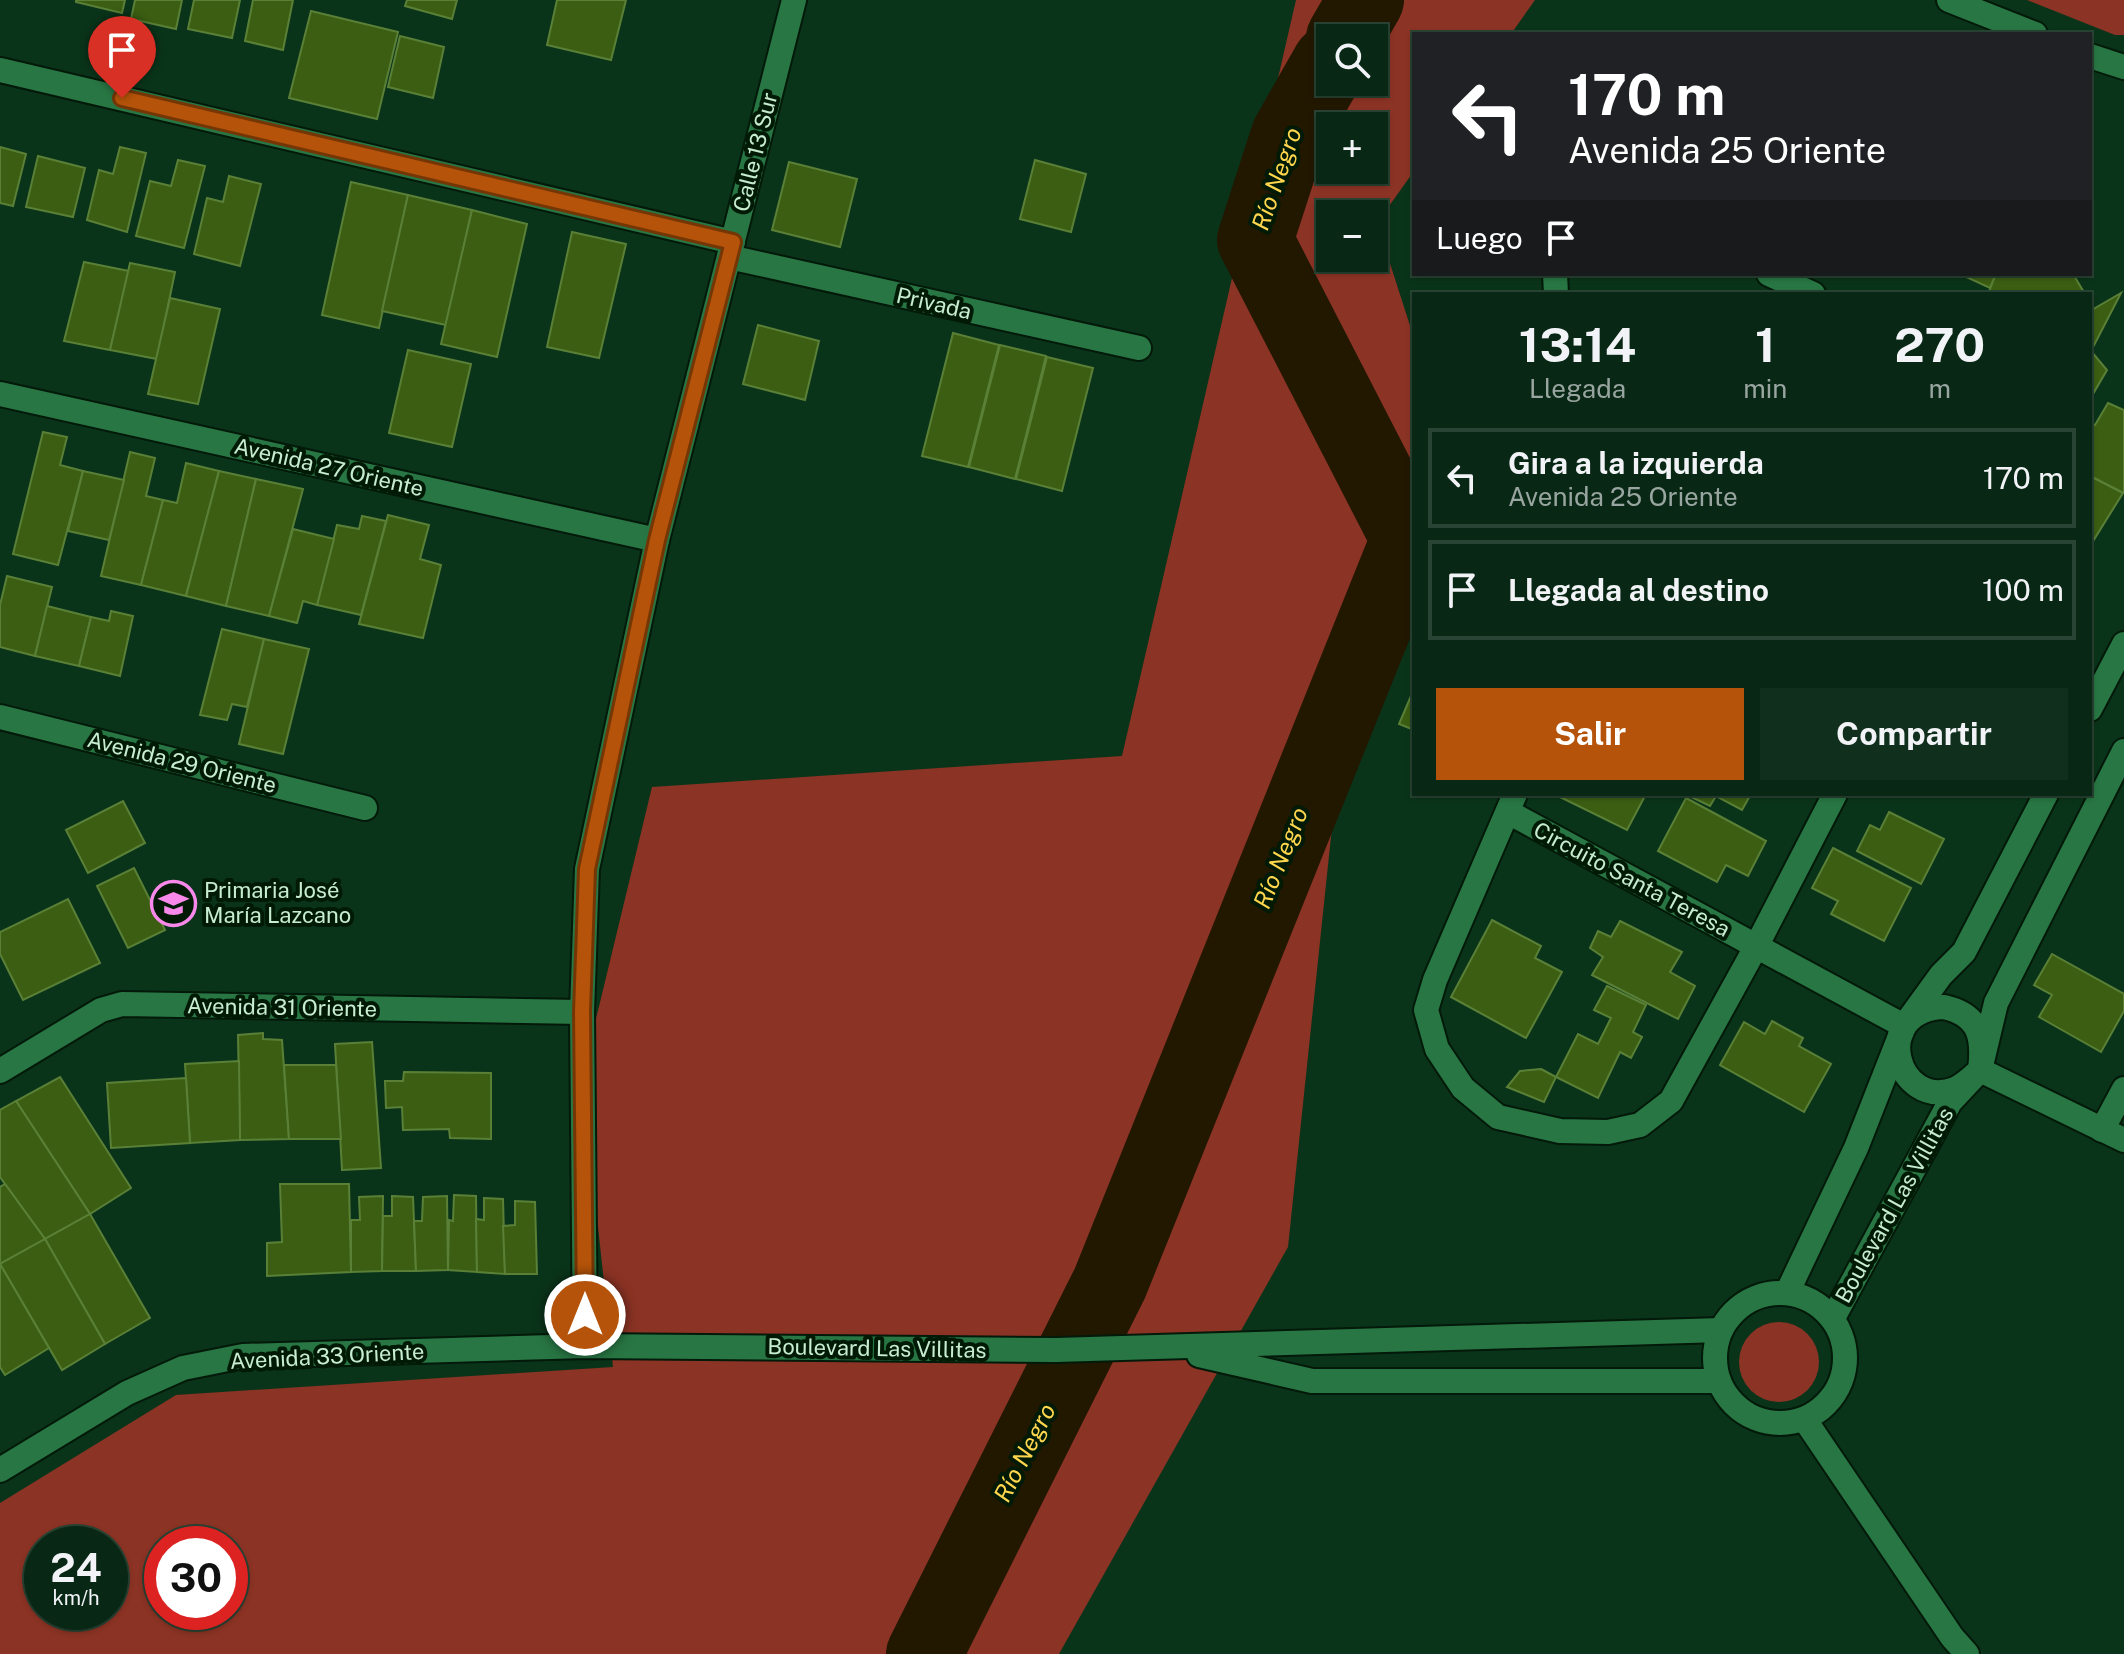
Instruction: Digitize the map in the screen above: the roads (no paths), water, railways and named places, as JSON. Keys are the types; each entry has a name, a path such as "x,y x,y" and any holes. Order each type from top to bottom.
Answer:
{"street":[{"name":"Calle 13 Sur","path":"585,1346 582,1012 587,869 657,540 794,0"},
{"path":"1949,0 2030,32"},
{"path":"2092,57 2124,67"},
{"name":"Privada","path":"0,70 1139,348"},
{"path":"1773,276 1809,292"},
{"name":"Avenida 27 Oriente","path":"0,394 657,540"},
{"path":"2092,705 2124,644"},
{"name":"Avenida 29 Oriente","path":"0,717 365,808"},
{"name":"Boulevard Las Villitas","path":"1833,1318 1950,1102 1980,1070 1996,1003 2124,751"},
{"name":"Circuito Santa Teresa","path":"1834,796 1757,945 1671,1101 1640,1125 1608,1132 1560,1131 1498,1117 1463,1088 1437,1049 1426,1010 1435,980 1512,803 1757,945 1904,1026"},
{"path":"1787,1293 1856,1148 1904,1026 1941,975 1964,952 2045,796"},
{"name":"Avenida 31 Oriente","path":"0,1071 101,1010 122,1004 582,1012"},
{"path":"1931,1008 1957,1010 1969,1018 1982,1042 1980,1070 1957,1088 1944,1092 1916,1084 1906,1075 1899,1062 1897,1048 1904,1026 1918,1013 1931,1008"},
{"path":"1980,1070 2113,1135 2124,1089"},
{"path":"1787,1293 1820,1305 1833,1318 1842,1336 1846,1356 1844,1376 1836,1394 1822,1409 1805,1420 1784,1424 1763,1422 1744,1414 1729,1400 1719,1381 1715,1347 1732,1313 1748,1301 1768,1294 1787,1293"},
{"name":"Boulevard Las Villitas","path":"585,1346 1056,1350 1721,1330"},
{"name":"Avenida 33 Oriente","path":"0,1470 127,1393 183,1368 243,1356 585,1346"},
{"name":"Boulevard Las Villitas","path":"1170,1348 1312,1381 1719,1381"},
{"path":"1805,1420 1952,1637 1967,1654"}],"waterway":[{"name":"Río Negro","path":"1352,24 1366,0"},
{"name":"Río Negro","path":"924,1654 1110,1283 1409,539 1255,240 1289,135 1316,88"}],"place":[{"name":"Primaria José María Lazcano","path":"173,903"}]}
